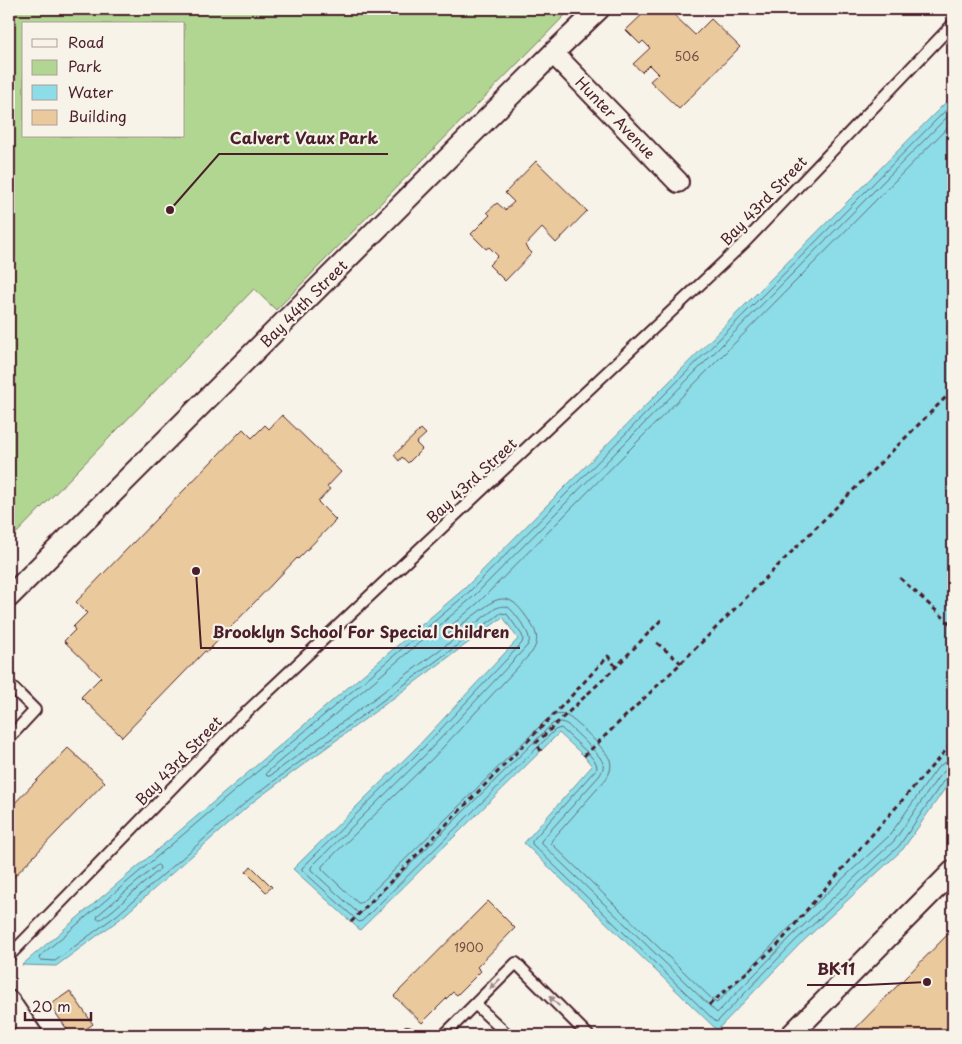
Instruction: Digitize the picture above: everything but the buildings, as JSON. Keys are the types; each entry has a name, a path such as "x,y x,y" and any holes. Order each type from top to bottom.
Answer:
{"street":[{"name":"Bay 44th Street","path":"9,597 599,9"},
{"name":"Hunter Avenue","path":"553,53 678,182"},
{"path":"791,1035 953,871"},
{"path":"9,1001 32,1035"}],"lane":[{"name":"Bay 43rd Street","path":"9,956 237,720 744,243 953,24"},
{"path":"9,684 35,710 9,738"},
{"path":"444,1035 516,963 588,1035"},
{"path":"475,1004 508,1035"},
{"path":"405,1035 407,1033 412,1035"}],"path":[{"path":"584,756 681,662 953,390"},
{"path":"900,578 953,626"},
{"path":"541,751 536,743 616,668 662,619"},
{"path":"657,643 681,662"},
{"path":"351,922 608,656 616,668"},
{"path":"709,1005 778,945 953,742"}],"green space":[{"path":"9,9 571,9 276,310 254,289 9,541"}],"water":[{"path":"953,95 953,777 903,849 799,945 717,1030 524,843 592,766 559,733 360,930 293,869 418,746 518,639 503,617 254,801 120,919 56,966 22,965 465,588"}],"place":[{"name":"Calvert Vaux Park","path":"170,210"},
{"name":"Brooklyn School For Special Children","path":"196,571"},
{"name":"BK11","path":"927,982"}]}
